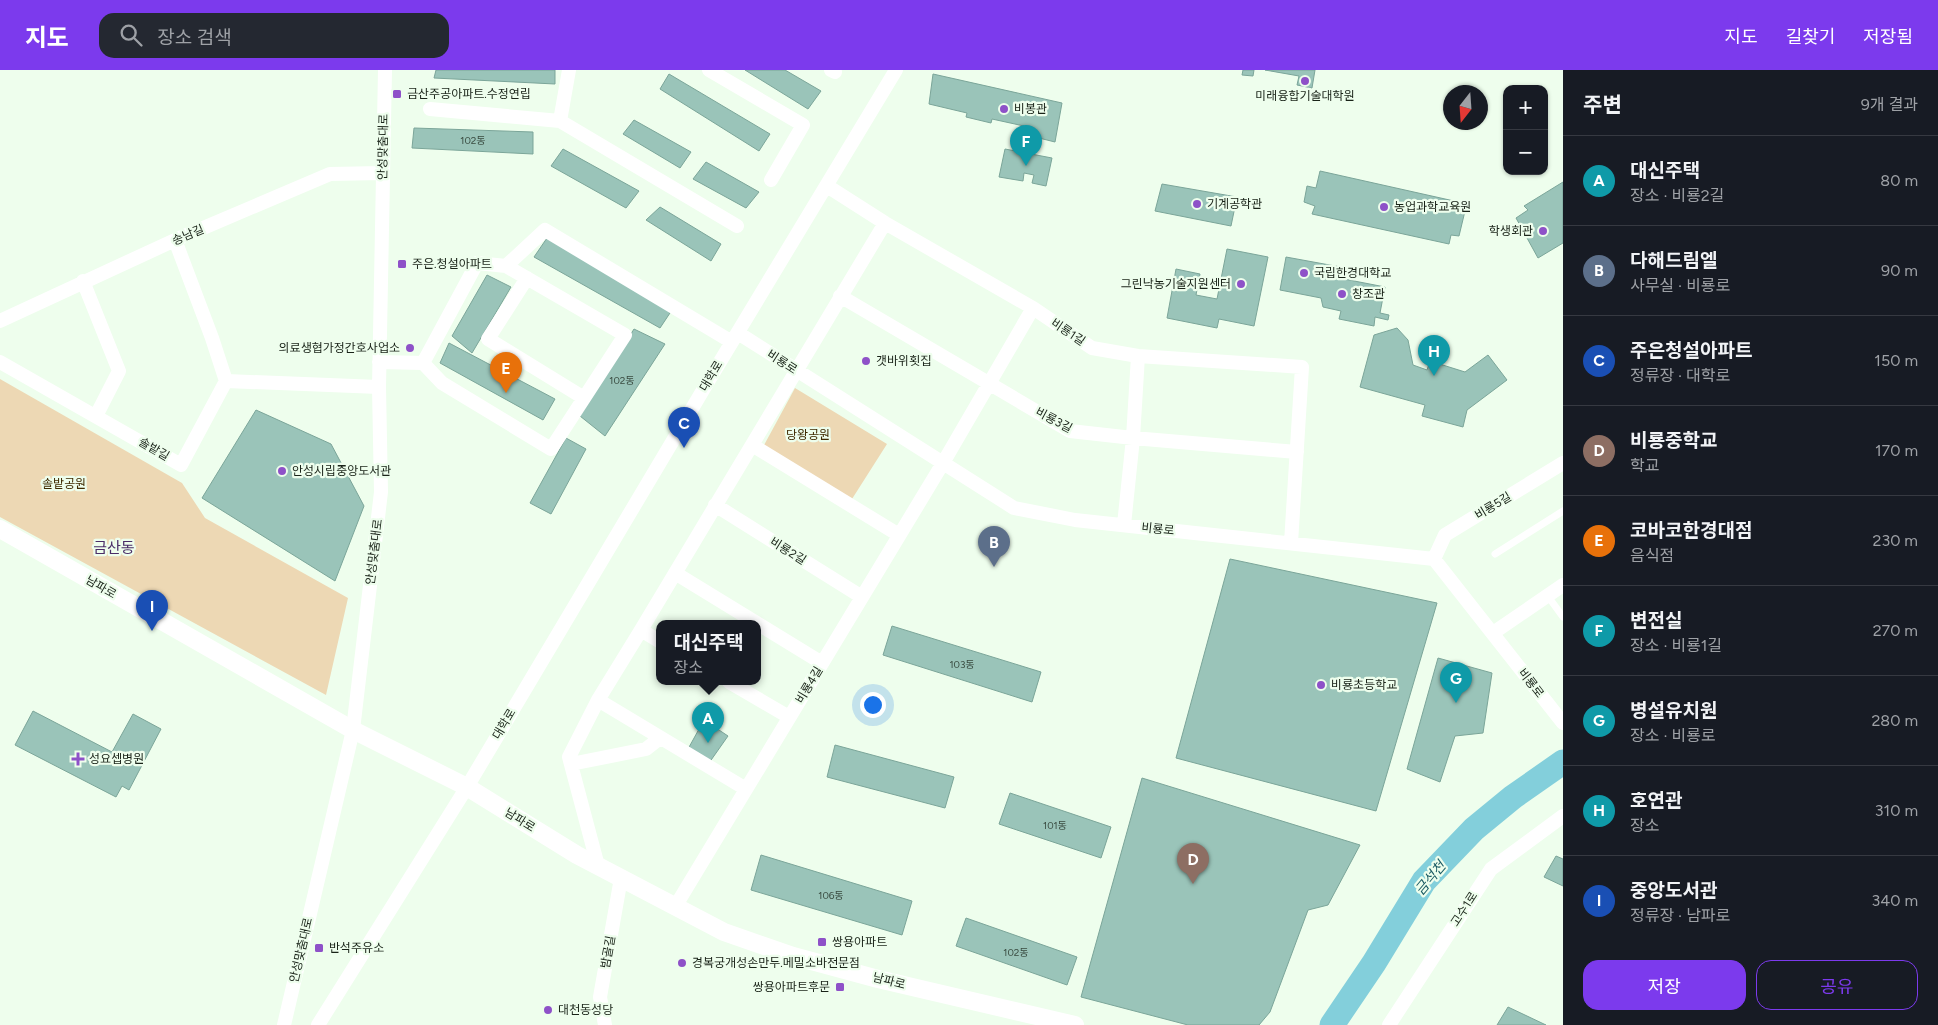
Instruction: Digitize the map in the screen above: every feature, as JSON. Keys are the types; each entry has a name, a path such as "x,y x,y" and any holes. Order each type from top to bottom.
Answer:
{"street":[{"name":"안성맞춤대로","path":"284,1025 352,730 382,492 378,387 386,70"},
{"path":"560,121 569,70"},
{"path":"709,70 803,125 770,180"},
{"name":"대학로","path":"318,1025 467,787 896,70"},
{"path":"430,109 560,121 737,226"},
{"name":"송남길","path":"0,320 83,281 330,174 382,173"},
{"name":"비룡1길","path":"827,186 885,223 1033,308 1092,348 1138,356 1302,367 1291,544"},
{"path":"598,866 569,757 598,700 642,630 885,223"},
{"name":"비룡로","path":"506,266 545,230 797,372 1014,508 1075,520 1124,526 1434,559 1493,633 1558,709 1563,723"},
{"path":"176,240 226,381 378,387"},
{"path":"379,362 423,363 442,383 551,450 626,335 506,266 477,263 423,363"},
{"path":"527,278 488,339 584,398"},
{"path":"83,281 119,371 96,416"},
{"name":"비룡3길","path":"840,296 1070,431 1297,452"},
{"name":"비룡4길","path":"675,907 943,463 1033,308"},
{"path":"1124,526 1133,438 1138,356"},
{"name":"솔밭길","path":"0,362 181,465 226,381"},
{"path":"752,445 899,535"},
{"name":"비룡5길","path":"1434,559 1445,534 1563,463"},
{"name":"비룡2길","path":"715,506 862,598"},
{"name":"남파로","path":"0,529 352,730 467,787 598,866 724,932 793,956 878,979 1075,1025"},
{"path":"675,573 752,620"},
{"path":"1493,633 1563,585"},
{"path":"761,626 822,663"},
{"path":"642,630 656,639"},
{"path":"734,685 789,717"},
{"path":"598,700 746,789"},
{"path":"571,764 646,750 660,738"},
{"name":"고수1로","path":"1388,1025 1491,869 1563,816"},
{"name":"밤골길","path":"605,1025 600,997 621,878"}],"lane":[{"path":"1495,554 1563,511"},
{"path":"1547,595 1563,617"}],"green space":[{"name":"솔밭공원","path":"0,379 182,483 205,518 348,598 326,695 0,517"},
{"name":"당왕공원","path":"795,388 887,444 852,499 763,447"}],"building":[{"path":"436,70 555,70 555,84 434,78"},
{"path":"745,70 785,70 821,91 808,109"},
{"name":"미래융합기술대학원","path":"1243,70 1254,70 1253,76 1242,75"},
{"name":"미래융합기술대학원","path":"1265,70 1315,70 1312,88 1297,85 1299,76"},
{"path":"669,74 770,134 759,151 660,89"},
{"name":"비봉관","path":"933,74 1062,103 1055,142 1023,134 1024,126 992,119 991,123 966,117 967,113 929,104"},
{"path":"634,120 691,152 680,168 623,134"},
{"path":"414,128 533,132 533,154 412,148"},
{"path":"563,149 639,191 626,208 551,166"},
{"path":"1005,149 1052,158 1046,186 1032,183 1034,175 1024,173 1023,181 999,177"},
{"path":"706,162 759,192 746,208 693,179"},
{"name":"농업과학교육원","path":"1320,171 1454,201 1453,208 1465,211 1459,236 1451,235 1449,244 1312,214 1315,206 1304,202 1307,186 1316,188"},
{"name":"학생회관","path":"1563,182 1563,243 1538,258 1516,218 1528,210 1524,206"},
{"name":"기계공학관","path":"1162,184 1237,197 1231,226 1155,211"},
{"path":"660,207 721,244 711,261 646,220"},
{"path":"547,238 672,310 660,328 534,257"},
{"name":"그린낙농기술지원센터","path":"1227,249 1268,257 1254,326 1219,319 1217,328 1167,318 1176,269 1200,274 1196,295 1217,299"},
{"name":"창조관","path":"1286,257 1346,268 1344,279 1385,287 1380,313 1389,315 1388,320 1375,317 1374,326 1339,319 1341,311 1323,307 1321,298 1280,290"},
{"path":"487,275 511,287 472,353 452,336"},
{"path":"1397,328 1408,340 1413,365 1427,370 1430,361 1465,372 1488,355 1507,380 1467,410 1463,427 1422,416 1425,405 1360,387 1374,335"},
{"path":"634,329 665,344 605,436 580,416"},
{"path":"449,343 555,399 543,420 440,363"},
{"name":"안성시립중앙도서관","path":"256,410 331,444 364,506 335,581 202,498"},
{"path":"566,438 586,449 551,514 530,503"},
{"name":"비룡초등학교","path":"1230,559 1437,603 1376,811 1176,758"},
{"path":"892,626 1041,672 1032,702 883,655"},
{"path":"1438,658 1492,673 1483,733 1455,736 1440,782 1407,769"},
{"path":"33,711 112,752 133,714 161,729 129,790 122,786 116,797 15,745"},
{"path":"704,720 728,736 709,763 688,749"},
{"path":"835,745 954,777 945,808 827,777"},
{"path":"1142,778 1360,845 1328,905 1308,910 1270,1012 1259,1025 1188,1025 1081,997"},
{"path":"1010,793 1111,827 1101,858 999,824"},
{"path":"761,855 912,901 902,935 751,890"},
{"path":"1556,856 1563,859 1563,886 1544,877"},
{"path":"966,918 1077,957 1067,985 956,946"},
{"path":"1508,1007 1546,1025 1497,1025"}],"waterway":[{"name":"금석천","path":"1332,1025 1374,963 1424,881 1474,829 1513,797 1563,762"}],"place":[{"name":"미래융합기술대학원","path":"1305,81"},
{"name":"금산주공아파트.수정연립","path":"397,94"},
{"name":"비봉관","path":"1004,109"},
{"name":"변전실","path":"1026,166"},
{"name":"기계공학관","path":"1197,204"},
{"name":"농업과학교육원","path":"1384,207"},
{"name":"학생회관","path":"1543,231"},
{"name":"주은.청설아파트","path":"402,264"},
{"name":"국립한경대학교","path":"1304,273"},
{"name":"그린낙농기술지원센터","path":"1241,284"},
{"name":"창조관","path":"1342,294"},
{"name":"의료생협가정간호사업소","path":"410,348"},
{"name":"갯바위횟집","path":"866,361"},
{"name":"호연관","path":"1434,376"},
{"name":"코바코한경대점","path":"506,393"},
{"name":"주은청설아파트","path":"684,448"},
{"name":"안성시립중앙도서관","path":"282,471"},
{"name":"다해드림엘","path":"994,567"},
{"name":"중앙도서관","path":"152,631"},
{"name":"비룡초등학교","path":"1321,685"},
{"name":"병설유치원","path":"1456,703"},
{"name":"대신주택","path":"708,743"},
{"name":"성요셉병원","path":"78,759"},
{"name":"비룡중학교","path":"1193,884"},
{"name":"쌍용아파트","path":"822,942"},
{"name":"반석주유소","path":"319,948"},
{"name":"경복궁개성손만두.메밀소바전문점","path":"682,963"},
{"name":"쌍용아파트후문","path":"840,987"},
{"name":"대천동성당","path":"548,1010"}],"district":[{"name":"금산동","path":"114,548"}]}
